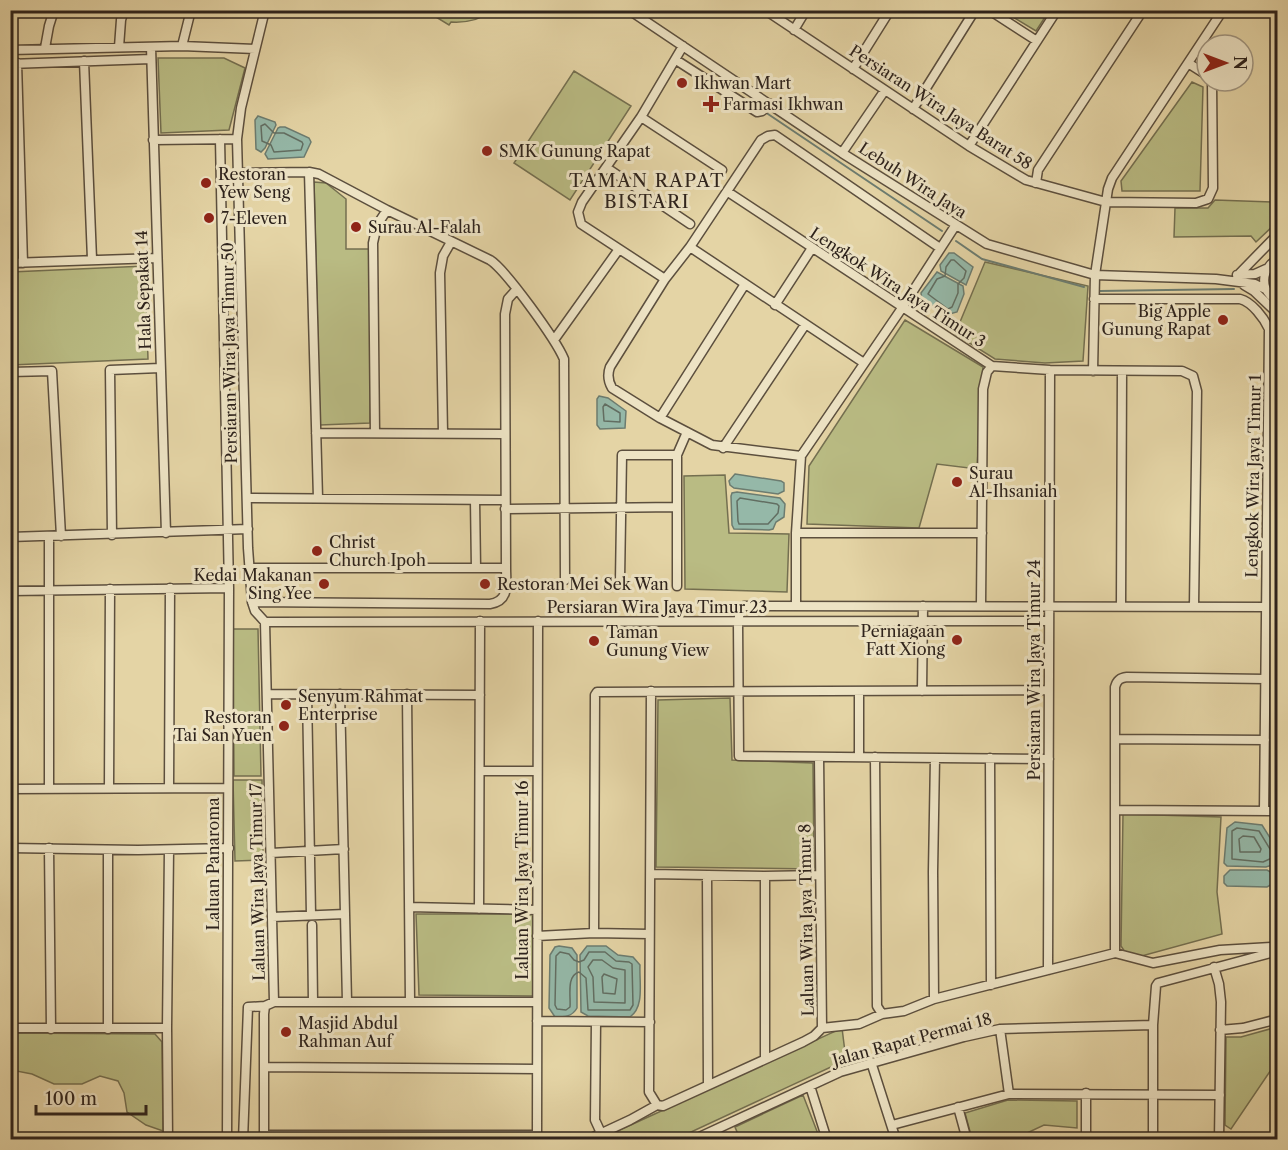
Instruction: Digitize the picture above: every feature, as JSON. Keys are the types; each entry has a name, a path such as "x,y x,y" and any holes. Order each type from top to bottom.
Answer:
{"street":[{"path":"45,48 54,10"},
{"path":"119,47 124,10"},
{"path":"182,46 191,10"},
{"name":"Persiaran Wira Jaya Timur 50","path":"265,10 240,108 237,139 249,568 252,602 255,610 265,622"},
{"name":"Lebuh Wira Jaya","path":"629,10 955,226 999,249 1095,275 1239,279 1266,269"},
{"name":"Persiaran Wira Jaya Barat 58","path":"765,10 969,146 1026,180 1106,202 1196,203 1208,199 1214,188 1212,93"},
{"path":"794,30 806,10"},
{"path":"853,69 890,10"},
{"path":"914,109 975,10"},
{"path":"989,10 1037,41"},
{"path":"969,146 1057,10"},
{"path":"1036,183 1038,170 1143,10"},
{"path":"1093,371 1095,275 1112,178 1224,10"},
{"path":"10,50 182,46 255,49"},
{"path":"665,279 581,224 578,212 582,202 641,117 683,46"},
{"name":"Hala Sepakat 14","path":"151,47 166,533"},
{"path":"23,263 14,64 151,59"},
{"path":"676,60 757,112 771,104"},
{"path":"84,61 92,259"},
{"path":"1188,63 1195,67"},
{"path":"842,153 885,90"},
{"path":"641,117 722,170"},
{"path":"801,456 712,445 660,418 612,388 608,375 610,367 665,279 728,192 761,140 775,135 940,248"},
{"name":"Laluan Panaroma","path":"220,139 229,588 226,1140"},
{"path":"153,140 237,139"},
{"path":"607,168 690,224"},
{"path":"239,173 309,172 319,174 496,264 554,340 566,368 565,580"},
{"path":"309,172 318,498"},
{"name":"Lengkok Wira Jaya Timur 3","path":"728,192 992,366 1050,370 1182,371 1192,376 1196,383 1194,606"},
{"path":"375,433 373,243 377,225 387,210"},
{"path":"796,606 796,533 801,456 955,226"},
{"path":"1278,234 1239,279 1278,314"},
{"path":"443,433 440,273 443,256 451,242"},
{"path":"690,247 864,363"},
{"path":"775,305 812,248"},
{"path":"554,340 619,249"},
{"path":"10,264 157,258"},
{"path":"1277,258 1266,269 1264,276 1265,289 1278,301"},
{"name":"Lebuh Wira Jaya","path":"1239,279 1265,289"},
{"path":"660,418 746,284"},
{"path":"252,602 490,604 497,603 506,594 504,434 506,306 508,299 516,290"},
{"name":"Lengkok Wira Jaya Timur 1","path":"1094,299 1240,299 1246,300 1267,324 1269,335 1264,811"},
{"path":"723,448 805,325"},
{"path":"981,605 983,389 992,366"},
{"path":"112,535 110,370 160,368"},
{"name":"Persiaran Wira Jaya Timur 24","path":"1048,970 1050,370"},
{"path":"10,372 52,371 61,536"},
{"path":"1121,606 1122,371"},
{"path":"677,586 677,455 687,432"},
{"path":"316,434 504,434"},
{"path":"620,581 622,455 677,455"},
{"path":"247,498 475,500 565,509 677,507"},
{"path":"475,500 476,568"},
{"path":"10,537 248,529"},
{"path":"796,533 982,533"},
{"path":"49,536 49,788"},
{"path":"249,568 506,568"},
{"path":"169,788 170,588"},
{"path":"10,591 229,588"},
{"path":"109,787 110,589"},
{"name":"Persiaran Wira Jaya Timur 23","path":"738,622 740,611 744,606 1278,607"},
{"path":"922,691 923,606"},
{"path":"479,909 480,621"},
{"name":"Laluan Wira Jaya Timur 16","path":"537,1137 538,621"},
{"name":"Persiaran Wira Jaya Timur 23","path":"265,622 1049,621"},
{"name":"Laluan Wira Jaya Timur 17","path":"265,622 272,917 264,1135 331,1138"},
{"path":"738,622 739,756 1049,759"},
{"path":"1115,953 1114,687 1116,681 1120,678 1265,679"},
{"path":"594,933 595,695 600,690 1049,690"},
{"path":"651,691 650,1092 657,1105"},
{"path":"859,757 860,691"},
{"path":"268,694 480,695"},
{"path":"307,694 311,915"},
{"path":"340,694 347,1002"},
{"path":"407,694 410,1001"},
{"path":"1115,739 1265,740"},
{"name":"Laluan Wira Jaya Timur 8","path":"588,1140 657,1105 663,1107 814,1036 822,1028 819,757"},
{"path":"875,757 877,1006 882,1014"},
{"path":"934,999 935,758"},
{"path":"990,758 991,985"},
{"path":"480,771 537,771"},
{"path":"10,789 228,788"},
{"path":"1115,810 1278,811"},
{"path":"10,848 169,850 229,848"},
{"path":"49,848 51,1029"},
{"path":"271,853 344,849"},
{"path":"108,850 108,1029"},
{"path":"168,1140 169,850"},
{"path":"651,874 820,875"},
{"path":"707,875 708,1084"},
{"path":"765,876 765,1059"},
{"path":"409,908 537,910"},
{"path":"272,917 345,914"},
{"path":"312,925 313,1002"},
{"path":"537,936 594,933 650,934"},
{"path":"822,1028 859,1024 882,1014 904,1011 934,999 1115,953 1153,963 1235,948 1269,947 1276,952"},
{"path":"1153,1140 1153,1025 1156,986 1158,983 1214,967 1276,952"},
{"path":"1214,967 1219,984 1219,1140"},
{"path":"243,1140 248,1007 313,1002 537,1002"},
{"path":"1220,1030 1243,1028 1278,1019"},
{"path":"537,1021 650,1023"},
{"path":"596,1022 595,1120 601,1133"},
{"name":"Jalan Rapat Permai 18","path":"693,1140 840,1072 964,1037 1000,1029 1153,1025"},
{"path":"10,1028 167,1028"},
{"path":"1000,1029 1009,1094"},
{"path":"871,1062 896,1140"},
{"path":"265,1067 537,1069"},
{"path":"810,1086 827,1140"},
{"path":"1086,1093 1086,1140"},
{"path":"892,1125 1009,1094 1220,1095"},
{"path":"957,1107 967,1140"},
{"path":"331,1138 537,1137"}],"green space":[{"path":"426,11 492,11 478,19 451,22 449,25"},
{"path":"1003,11 1049,11 1036,31"},
{"path":"158,58 224,58 245,68 229,130 161,133"},
{"path":"574,71 631,106 570,200 514,163"},
{"path":"1192,82 1195,83 1195,93 1203,93 1200,191 1122,191 1121,181"},
{"path":"314,182 326,183 346,199 346,249 372,249 370,423 320,425"},
{"path":"1215,200 1274,202 1275,224 1256,242 1251,236 1174,237 1175,208 1208,208"},
{"path":"985,262 1088,286 1083,361 1045,363 995,359 955,334"},
{"path":"145,266 148,359 11,365 11,272"},
{"path":"905,320 983,367 977,469 937,464 919,528 807,524 809,466"},
{"path":"725,475 729,533 789,534 787,592 685,589 684,476"},
{"path":"233,629 258,629 261,776 234,776"},
{"path":"730,698 732,760 813,763 814,869 656,867 658,700"},
{"path":"233,780 262,780 263,860 235,861"},
{"path":"1123,814 1221,817 1217,892 1222,934 1138,957 1127,955 1121,946"},
{"path":"416,914 534,914 533,996 419,995"},
{"path":"1277,1027 1277,1061 1231,1129 1225,1125 1226,1037 1241,1037"},
{"path":"842,1028 846,1060 676,1139 598,1140"},
{"path":"11,1033 155,1034 162,1042 163,1131 146,1125 127,1112 124,1093 118,1081 100,1076 82,1084 54,1084 32,1074 11,1070"},
{"path":"803,1095 820,1139 740,1139 735,1127"},
{"path":"1008,1100 1077,1101 1077,1128 1044,1125 1014,1139 972,1139 965,1113"}],"water":[{"path":"258,116 275,122 276,125 261,152 256,149 255,120"},
{"path":"280,127 309,138 311,142 304,157 268,159 265,154"},
{"path":"949,253 954,253 973,267 966,285 941,271 940,265"},
{"path":"937,272 963,286 964,294 957,312 946,315 922,299 921,293"},
{"path":"599,396 608,398 626,411 625,428 600,429 597,425"},
{"path":"735,474 781,481 784,483 784,491 778,494 734,488 729,481"},
{"path":"732,493 780,498 785,504 784,517 776,522 773,529 769,530 734,529 731,496"},
{"path":"1235,822 1262,825 1274,844 1275,864 1266,867 1227,866 1224,863 1227,828"},
{"path":"1230,870 1267,870 1274,874 1274,883 1267,887 1227,886 1224,883 1224,876"},
{"path":"587,946 606,946 618,955 633,957 640,965 638,1007 630,1017 588,1016 581,1012 580,955"},
{"path":"555,947 572,948 577,955 577,1008 565,1017 555,1017 549,1008 550,955"}],"waterway":[{"path":"765,112 942,231"},
{"path":"956,241 982,259 1084,287"},
{"path":"1100,291 1234,289"}],"place":[{"name":"Ikhwan Mart","path":"682,83"},
{"name":"Farmasi Ikhwan","path":"711,104"},
{"name":"SMK Gunung Rapat","path":"487,151"},
{"name":"Restoran Yew Seng","path":"206,183"},
{"name":"7-Eleven","path":"209,218"},
{"name":"Surau Al-Falah","path":"356,227"},
{"name":"Big Apple Gunung Rapat","path":"1223,320"},
{"name":"Surau Al-Ihsaniah","path":"957,482"},
{"name":"Christ Church Ipoh","path":"317,551"},
{"name":"Kedai Makanan Sing Yee","path":"324,584"},
{"name":"Restoran Mei Sek Wan","path":"485,584"},
{"name":"Perniagaan Fatt Xiong","path":"957,640"},
{"name":"Taman Gunung View","path":"594,641"},
{"name":"Senyum Rahmat Enterprise","path":"286,705"},
{"name":"Restoran Tai San Yuen","path":"284,726"},
{"name":"Masjid Abdul Rahman Auf","path":"286,1032"}],"district":[{"name":"TAMAN RAPAT BISTARI","path":"647,192"}]}
